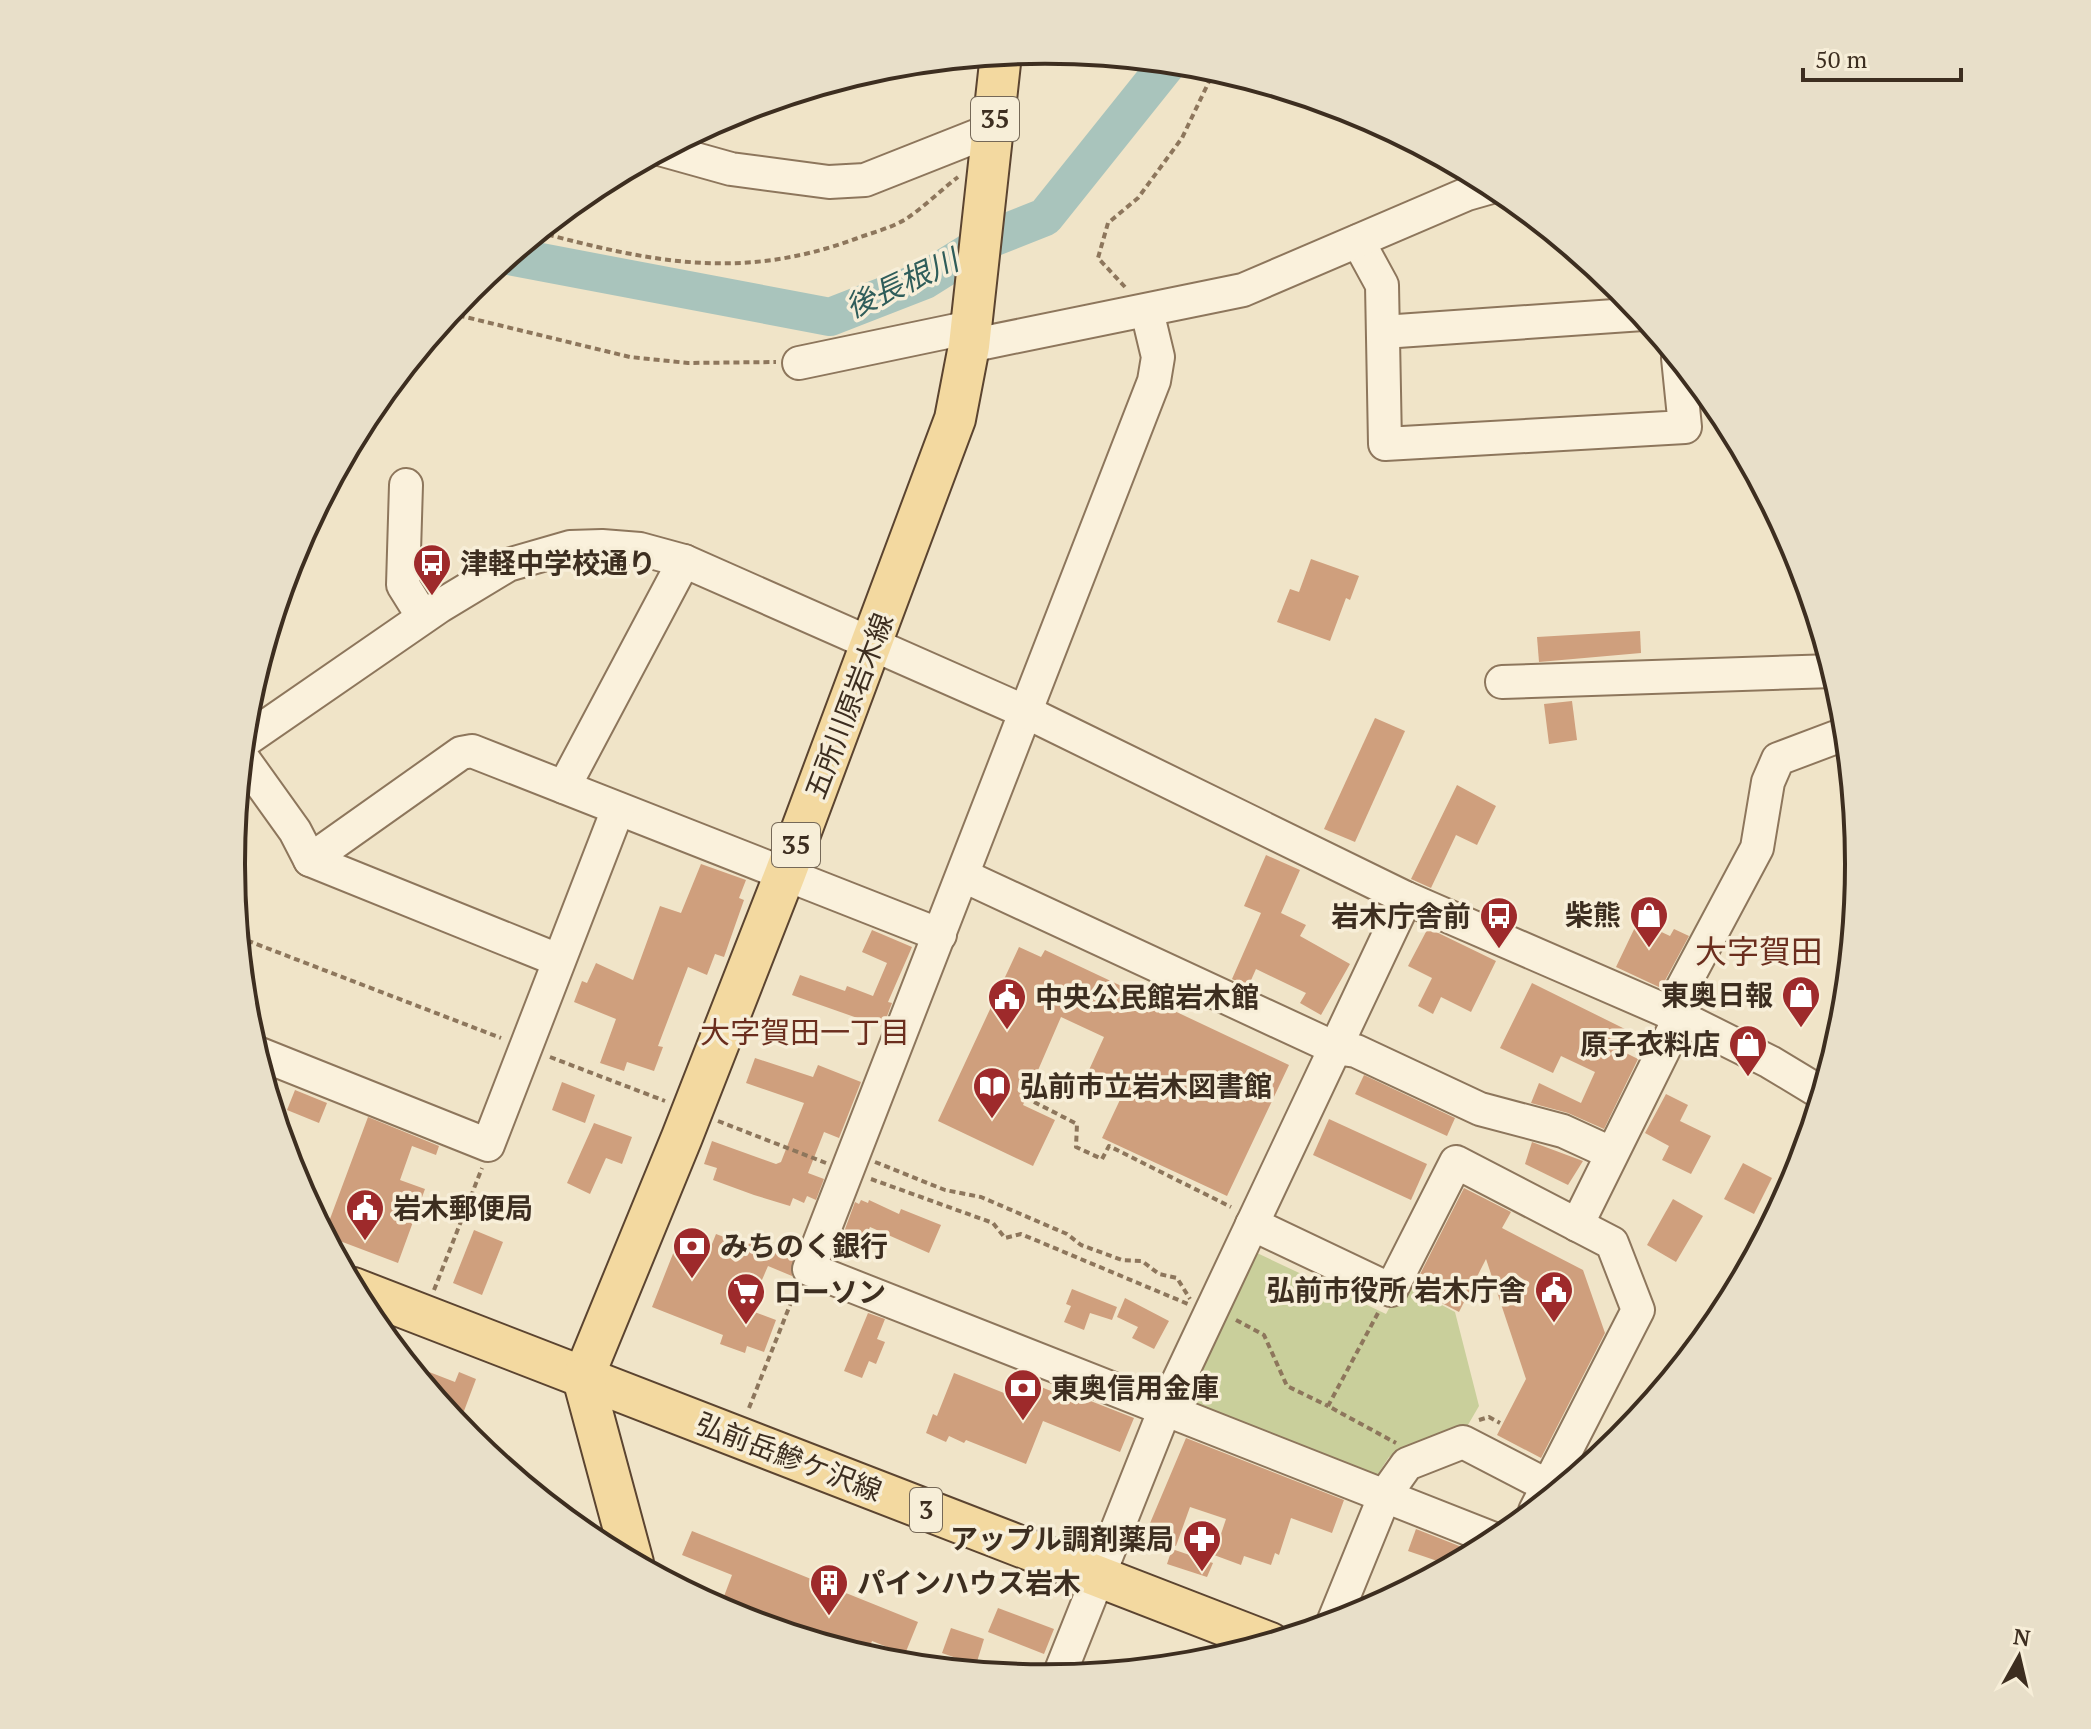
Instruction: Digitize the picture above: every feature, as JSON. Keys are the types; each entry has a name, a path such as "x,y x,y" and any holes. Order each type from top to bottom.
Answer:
{"main road":[{"name":"五所川原岩木線","path":"583,1378 785,874 955,419 971,325 1000,66"},
{"name":"弘前岳鰺ケ沢線","path":"371,1295 1255,1637"},
{"path":"583,1378 629,1548"}],"street":[{"path":"677,154 731,169 829,182 865,180 994,129"},
{"path":"799,363 971,325 1147,311 1243,290 1477,191"},
{"path":"1358,241 1382,285 1385,444 1685,427 1680,376"},
{"path":"1147,311 1158,357 1154,381 1028,713 809,1269 1483,1535"},
{"path":"1383,332 1627,315"},
{"path":"406,485 403,585 423,617"},
{"path":"256,733 423,617 508,565 547,552 602,546 640,549 684,561 1028,713 1406,898 1675,1015 1770,1062 1814,1089"},
{"path":"564,787 684,561"},
{"path":"1502,682 1822,671"},
{"path":"1577,1225 1757,848 1768,782 1778,759 1836,737"},
{"path":"310,860 461,753 472,751 940,935"},
{"path":"251,770 295,831 310,860 558,960"},
{"path":"269,1057 488,1145 618,809"},
{"path":"964,876 1335,1048 1356,1051 1480,1109 1563,1131 1611,1153"},
{"path":"1063,1664 1165,1409 1406,898"},
{"path":"1253,1222 1391,1290 1456,1162 1612,1243 1638,1310 1545,1489"},
{"path":"1338,1609 1385,1495 1407,1464 1463,1442 1538,1496"}],"path":[{"path":"1147,311 1098,258 1108,223 1138,198 1182,138 1209,81"},
{"path":"551,235 660,262 719,265 773,261 825,250 905,219 966,170 987,177"},
{"path":"463,316 630,357 688,363 799,363"},
{"path":"1034,1102 1077,1124 1076,1147 1102,1159 1109,1146 1253,1222"},
{"path":"432,1296 488,1145"},
{"path":"851,1163 981,1197 1067,1234 1081,1245 1122,1260 1142,1261 1159,1274 1177,1278 1194,1307 1021,1234 1005,1238 993,1223 851,1163"},
{"path":"745,1418 801,1278 809,1269"},
{"path":"1328,1406 1391,1290"},
{"path":"1223,1313 1264,1335 1287,1386 1402,1447"}],"green space":[{"path":"1257,1253 1386,1314 1402,1284 1455,1312 1479,1406 1465,1430 1389,1457 1374,1480 1194,1408 1188,1396"}],"building":[{"path":"1311,559 1359,576 1350,600 1346,598 1330,641 1277,622 1290,589 1299,592"},
{"path":"1640,631 1641,653 1539,662 1537,637"},
{"path":"1572,701 1577,740 1549,744 1544,704"},
{"path":"1375,718 1405,731 1355,842 1324,829"},
{"path":"1457,785 1496,806 1477,845 1456,835 1431,888 1411,879"},
{"path":"1266,855 1300,870 1281,913 1306,925 1300,936 1350,964 1321,1015 1300,1003 1306,993 1256,969 1248,987 1232,979 1261,913 1244,906"},
{"path":"701,864 746,880 739,898 744,900 724,957 715,954 707,975 688,967 658,1046 663,1047 654,1071 627,1062 624,1071 600,1063 616,1019 574,1002 582,981 587,983 596,963 633,980 660,906 681,913"},
{"path":"1638,921 1670,936 1674,929 1689,936 1661,988 1616,967"},
{"path":"1428,928 1496,961 1471,1012 1441,997 1433,1014 1418,1006 1432,978 1408,966"},
{"path":"872,930 912,947 888,1002 892,1003 883,1027 792,995 800,975 845,991 847,986 873,996 887,963 862,952"},
{"path":"1019,947 1041,957 1045,950 1289,1065 1227,1196 1102,1138 1126,1087 1089,1070 1104,1037 1061,1017 1023,1105 1055,1120 1033,1166 938,1121"},
{"path":"1532,983 1629,1031 1620,1050 1638,1059 1604,1129 1568,1113 1531,1103 1539,1083 1581,1103 1595,1072 1561,1056 1553,1073 1500,1048"},
{"path":"755,1058 813,1077 818,1065 861,1082 839,1138 824,1132 808,1173 824,1179 816,1200 807,1196 804,1203 793,1198 790,1206 754,1195 713,1180 717,1168 704,1164 712,1141 776,1164 781,1162 804,1103 746,1083"},
{"path":"1364,1075 1455,1118 1447,1136 1355,1094"},
{"path":"562,1082 595,1095 585,1123 552,1110"},
{"path":"295,1090 327,1103 319,1123 287,1110"},
{"path":"1666,1094 1688,1105 1680,1121 1711,1136 1691,1174 1662,1160 1669,1146 1645,1133"},
{"path":"368,1117 439,1146 436,1155 412,1146 400,1180 425,1189 398,1263 339,1241 329,1221"},
{"path":"1329,1119 1427,1164 1411,1200 1313,1155"},
{"path":"594,1123 632,1137 622,1164 606,1158 590,1194 567,1183"},
{"path":"1532,1142 1583,1161 1568,1185 1525,1164"},
{"path":"1743,1163 1772,1178 1754,1214 1724,1199"},
{"name":"弘前市役所 岩木庁舎","path":"1464,1188 1511,1212 1502,1228 1583,1270 1605,1333 1541,1458 1497,1435 1526,1379 1486,1259 1459,1312 1413,1288"},
{"path":"1673,1199 1703,1216 1676,1262 1647,1245"},
{"path":"861,1200 868,1203 869,1200 899,1214 901,1209 941,1225 929,1253 870,1227 860,1249 841,1240 855,1202 859,1204"},
{"path":"474,1230 503,1242 482,1295 453,1283"},
{"path":"716,1234 748,1246 750,1241 780,1254 783,1248 795,1252 792,1276 768,1266 749,1310 776,1320 764,1352 747,1346 745,1353 720,1344 723,1335 652,1307 678,1241 708,1254"},
{"path":"1072,1289 1117,1307 1112,1320 1090,1313 1084,1330 1064,1322 1071,1306 1066,1304"},
{"path":"1125,1298 1169,1321 1154,1349 1132,1338 1138,1327 1117,1317"},
{"path":"868,1313 885,1319 877,1339 885,1342 876,1364 869,1361 862,1378 844,1371"},
{"path":"426,1371 455,1382 459,1372 476,1379 463,1413"},
{"path":"954,1373 1014,1397 1021,1379 1081,1403 1083,1398 1134,1418 1120,1452 1043,1421 1026,1464 966,1440 964,1443 949,1436 946,1442 926,1433 933,1414 937,1416"},
{"path":"1186,1438 1344,1500 1332,1533 1291,1518 1279,1555 1275,1553 1271,1565 1244,1556 1241,1565 1214,1555 1226,1519 1190,1507 1176,1546 1145,1535"},
{"path":"1416,1529 1463,1547 1439,1562 1408,1551"},
{"path":"692,1531 918,1622 906,1653 872,1641 870,1646 838,1638 788,1623 724,1597 732,1575 682,1555"},
{"path":"1172,1549 1213,1563 1207,1577 1167,1564"},
{"path":"998,1608 1054,1629 1044,1654 988,1632"},
{"path":"951,1628 984,1639 977,1661 942,1653"}],"waterway":[{"name":"後長根川","path":"523,259 830,317 925,280 992,238 1045,217 1161,73"}],"place":[{"name":"津軽中学校通り","path":"432,597"},
{"name":"柴熊","path":"1649,949"},
{"name":"岩木庁舎前","path":"1499,950"},
{"name":"東奥日報","path":"1801,1029"},
{"name":"中央公民館岩木館","path":"1007,1031"},
{"name":"原子衣料店","path":"1748,1078"},
{"name":"弘前市立岩木図書館","path":"992,1120"},
{"name":"岩木郵便局","path":"365,1242"},
{"name":"みちのく銀行","path":"692,1280"},
{"name":"弘前市役所 岩木庁舎","path":"1554,1324"},
{"name":"ローソン","path":"746,1326"},
{"name":"東奥信用金庫","path":"1023,1422"},
{"name":"アップル調剤薬局","path":"1202,1573"},
{"name":"パインハウス岩木","path":"829,1617"}],"district":[{"name":"大字賀田","path":"1759,952"},
{"name":"大字賀田一丁目","path":"805,1033"}]}
